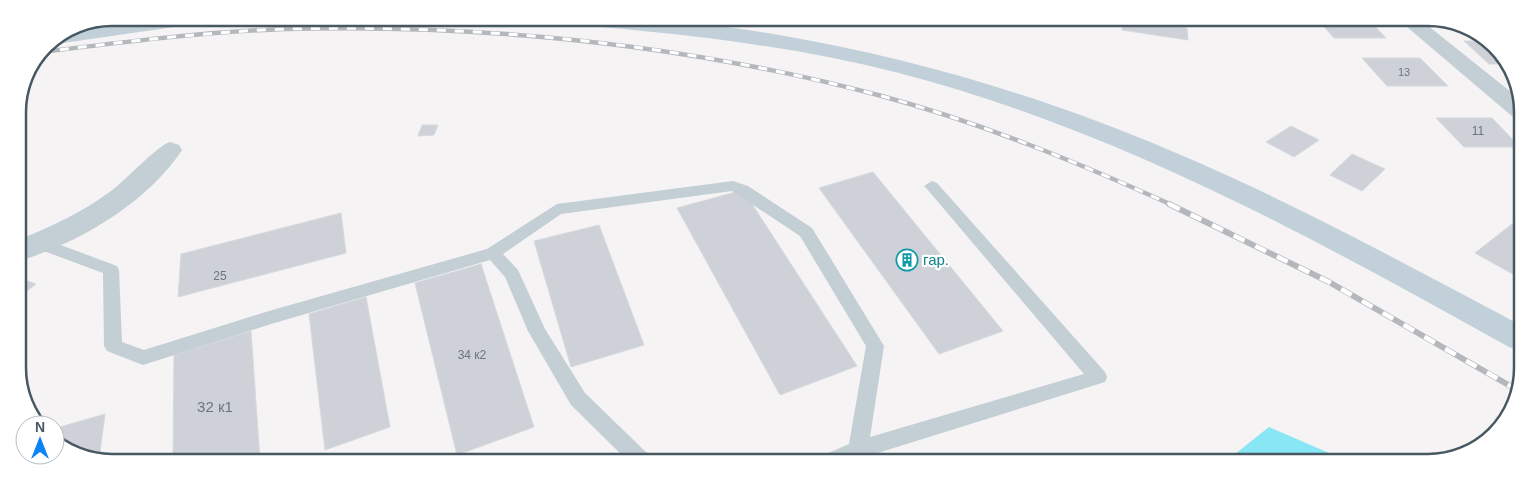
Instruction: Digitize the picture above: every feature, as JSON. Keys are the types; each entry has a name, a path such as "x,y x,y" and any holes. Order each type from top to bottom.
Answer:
{"main road":[{"path":"75,35 139,26"},
{"path":"649,26 701,31 816,49 883,63 1020,102 1147,149 1208,177 1386,267 1514,336"}],"street":[{"path":"1417,26 1513,106"},
{"path":"29,247 89,218 123,195 150,174 170,150"}],"lane":[{"path":"29,247 111,270 113,346 143,358 269,318 493,253 557,209 733,186 743,190 806,232 875,346 858,450"},
{"path":"848,454 1098,378 932,186"},
{"path":"493,253 512,274 537,331 578,399 635,454"}],"water":[{"path":"1269,427 1331,454 1235,454"}],"building":[{"path":"1122,26 1174,26 1187,28 1188,40 1122,30"},
{"path":"1323,26 1375,26 1386,38 1334,38"},
{"path":"1464,41 1476,41 1493,55 1499,64 1489,64"},
{"path":"1362,58 1420,58 1448,86 1387,86"},
{"path":"1436,118 1492,118 1514,141 1514,147 1464,147"},
{"path":"422,125 438,125 434,135 418,136"},
{"path":"1291,126 1319,140 1294,157 1266,142"},
{"path":"1352,154 1385,169 1362,191 1330,175"},
{"name":"гар.","path":"873,172 1003,331 939,354 819,188"},
{"path":"743,190 857,366 780,395 677,208"},
{"path":"341,213 346,253 178,297 181,254"},
{"path":"1512,224 1514,225 1514,275 1475,253"},
{"path":"599,225 644,345 571,367 534,241"},
{"path":"481,264 534,427 457,454 415,283"},
{"path":"26,280 36,284 26,292"},
{"path":"366,297 390,427 325,450 309,314"},
{"path":"251,331 260,454 173,454 174,355"},
{"path":"105,414 100,453 79,447 65,440 65,426"}],"railway":[{"path":"52,51 224,32 360,28 510,34 658,50 732,62 805,77 916,106 1027,144 1100,173 1172,205"},
{"path":"1169,204 1329,282 1512,387"}],"place":[{"name":"гар.","path":"907,260"}]}
